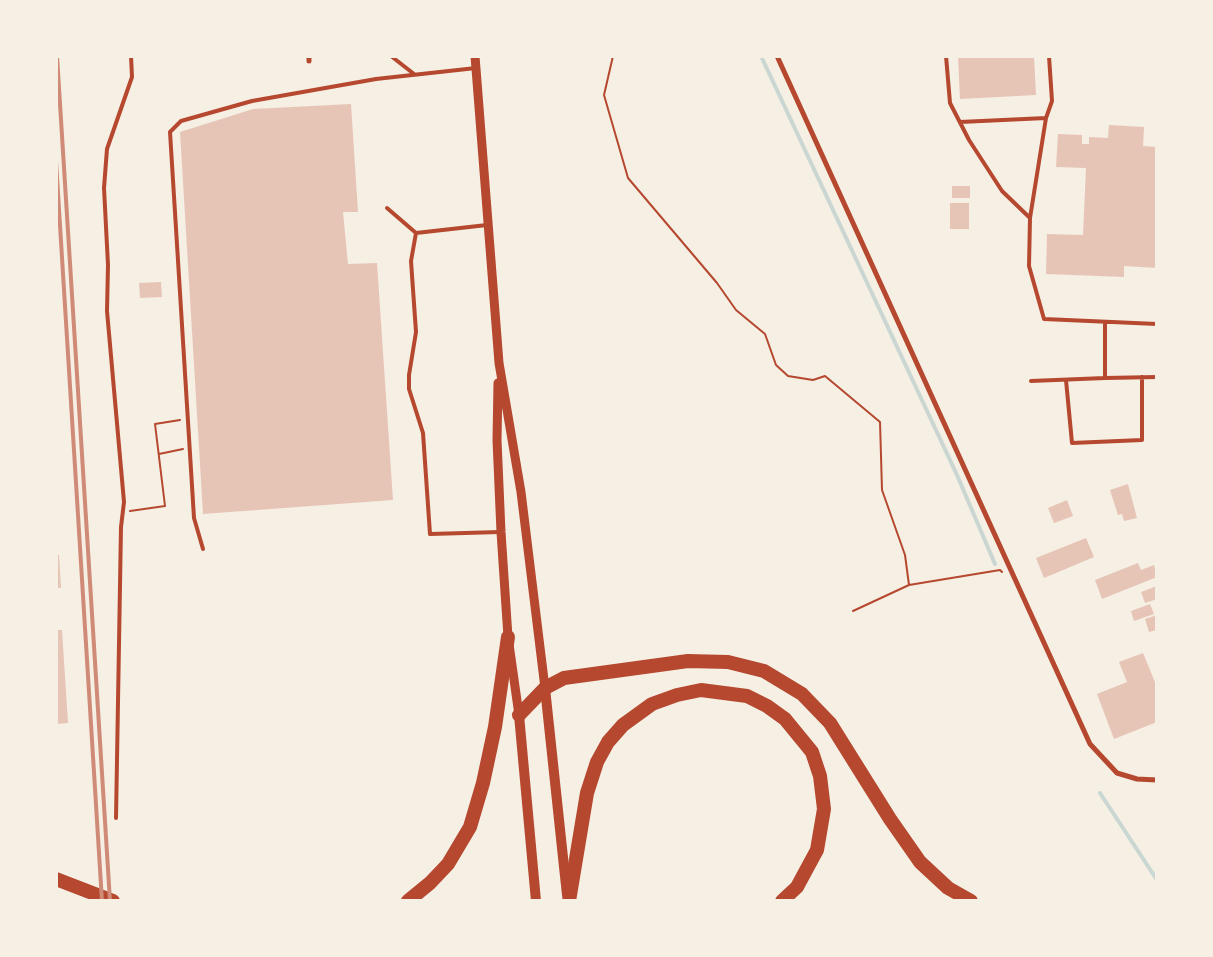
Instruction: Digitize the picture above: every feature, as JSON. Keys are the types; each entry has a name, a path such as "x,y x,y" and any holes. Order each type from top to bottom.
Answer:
{"highway":[{"path":"408,901 430,883 448,864 470,827 483,783 496,727 508,637"},
{"path":"519,715 546,688 564,678 688,661 728,662 764,671 802,694 830,723 890,819 920,862 948,888 971,901"},
{"path":"568,901 587,793 597,762 608,742 623,725 652,704 677,695 702,690 747,696 767,706 785,719 812,752 820,776 824,809 817,850 797,887 782,901"},
{"path":"56,879 113,901"}],"main road":[{"path":"546,688 568,901"},
{"path":"519,715 536,901"}],"street":[{"path":"475,56 499,363 521,492 546,688"},
{"path":"777,56 1090,744 1117,773 1137,779 1157,780"},
{"path":"499,363 497,440 501,532 508,637 519,715"}],"lane":[{"path":"116,818 124,502 107,311 108,265 104,188 106,149 132,77 131,56"},
{"path":"391,56 414,74"},
{"path":"946,56 950,103 1002,191 1030,218"},
{"path":"1050,56 1052,101 1046,118 1030,218 1029,266 1044,319 1157,324"},
{"path":"202,549 194,518 170,132 180,121 252,101 376,79 476,68"},
{"path":"960,122 1046,118"},
{"path":"387,208 416,233 489,225"},
{"path":"416,233 411,261 416,332 408,375 408,389 423,433 430,534 501,532"},
{"path":"1105,322 1105,378"},
{"path":"1031,381 1157,377"},
{"path":"1066,380 1072,443 1142,440 1142,378"}],"path":[{"path":"613,56 604,95 628,178 717,283 736,310 765,334 776,365 788,376 813,380 825,376 880,422 882,490 906,555 909,585"},
{"path":"123,512 165,506 155,424 188,419"},
{"path":"159,454 189,448"},
{"path":"853,611 909,585 1000,570 1018,585"}],"building":[{"path":"958,56 1034,56 1036,95 960,99"},
{"path":"351,104 358,212 343,212 348,264 377,263 393,500 203,514 180,132 253,109"},
{"path":"1109,125 1144,127 1143,146 1157,147 1157,268 1124,266 1124,277 1046,274 1047,234 1083,235 1086,168 1056,167 1058,134 1082,135 1082,144 1089,144 1089,137 1108,138"},
{"path":"952,186 970,186 970,198 952,198"},
{"path":"950,203 969,203 969,229 950,229"},
{"path":"161,282 162,297 140,298 139,283"},
{"path":"1128,484 1137,518 1124,521 1122,514 1118,515 1110,490"},
{"path":"1067,500 1073,516 1054,523 1048,508"},
{"path":"1086,538 1094,557 1044,578 1036,558"},
{"path":"56,555 59,555 61,588 56,588"},
{"path":"1138,563 1141,570 1154,565 1157,577 1102,599 1095,580"},
{"path":"1157,586 1157,599 1145,603 1141,592"},
{"path":"1150,604 1154,614 1134,621 1131,611"},
{"path":"1157,615 1157,630 1149,632 1145,619"},
{"path":"56,630 62,630 68,723 56,724"},
{"path":"1143,653 1157,687 1157,722 1114,739 1097,694 1127,682 1119,662"}],"waterway":[{"path":"761,56 957,475 995,564"},
{"path":"1100,793 1157,880"}],"railway":[{"path":"57,56 110,901"},
{"path":"56,161 102,901"}]}
